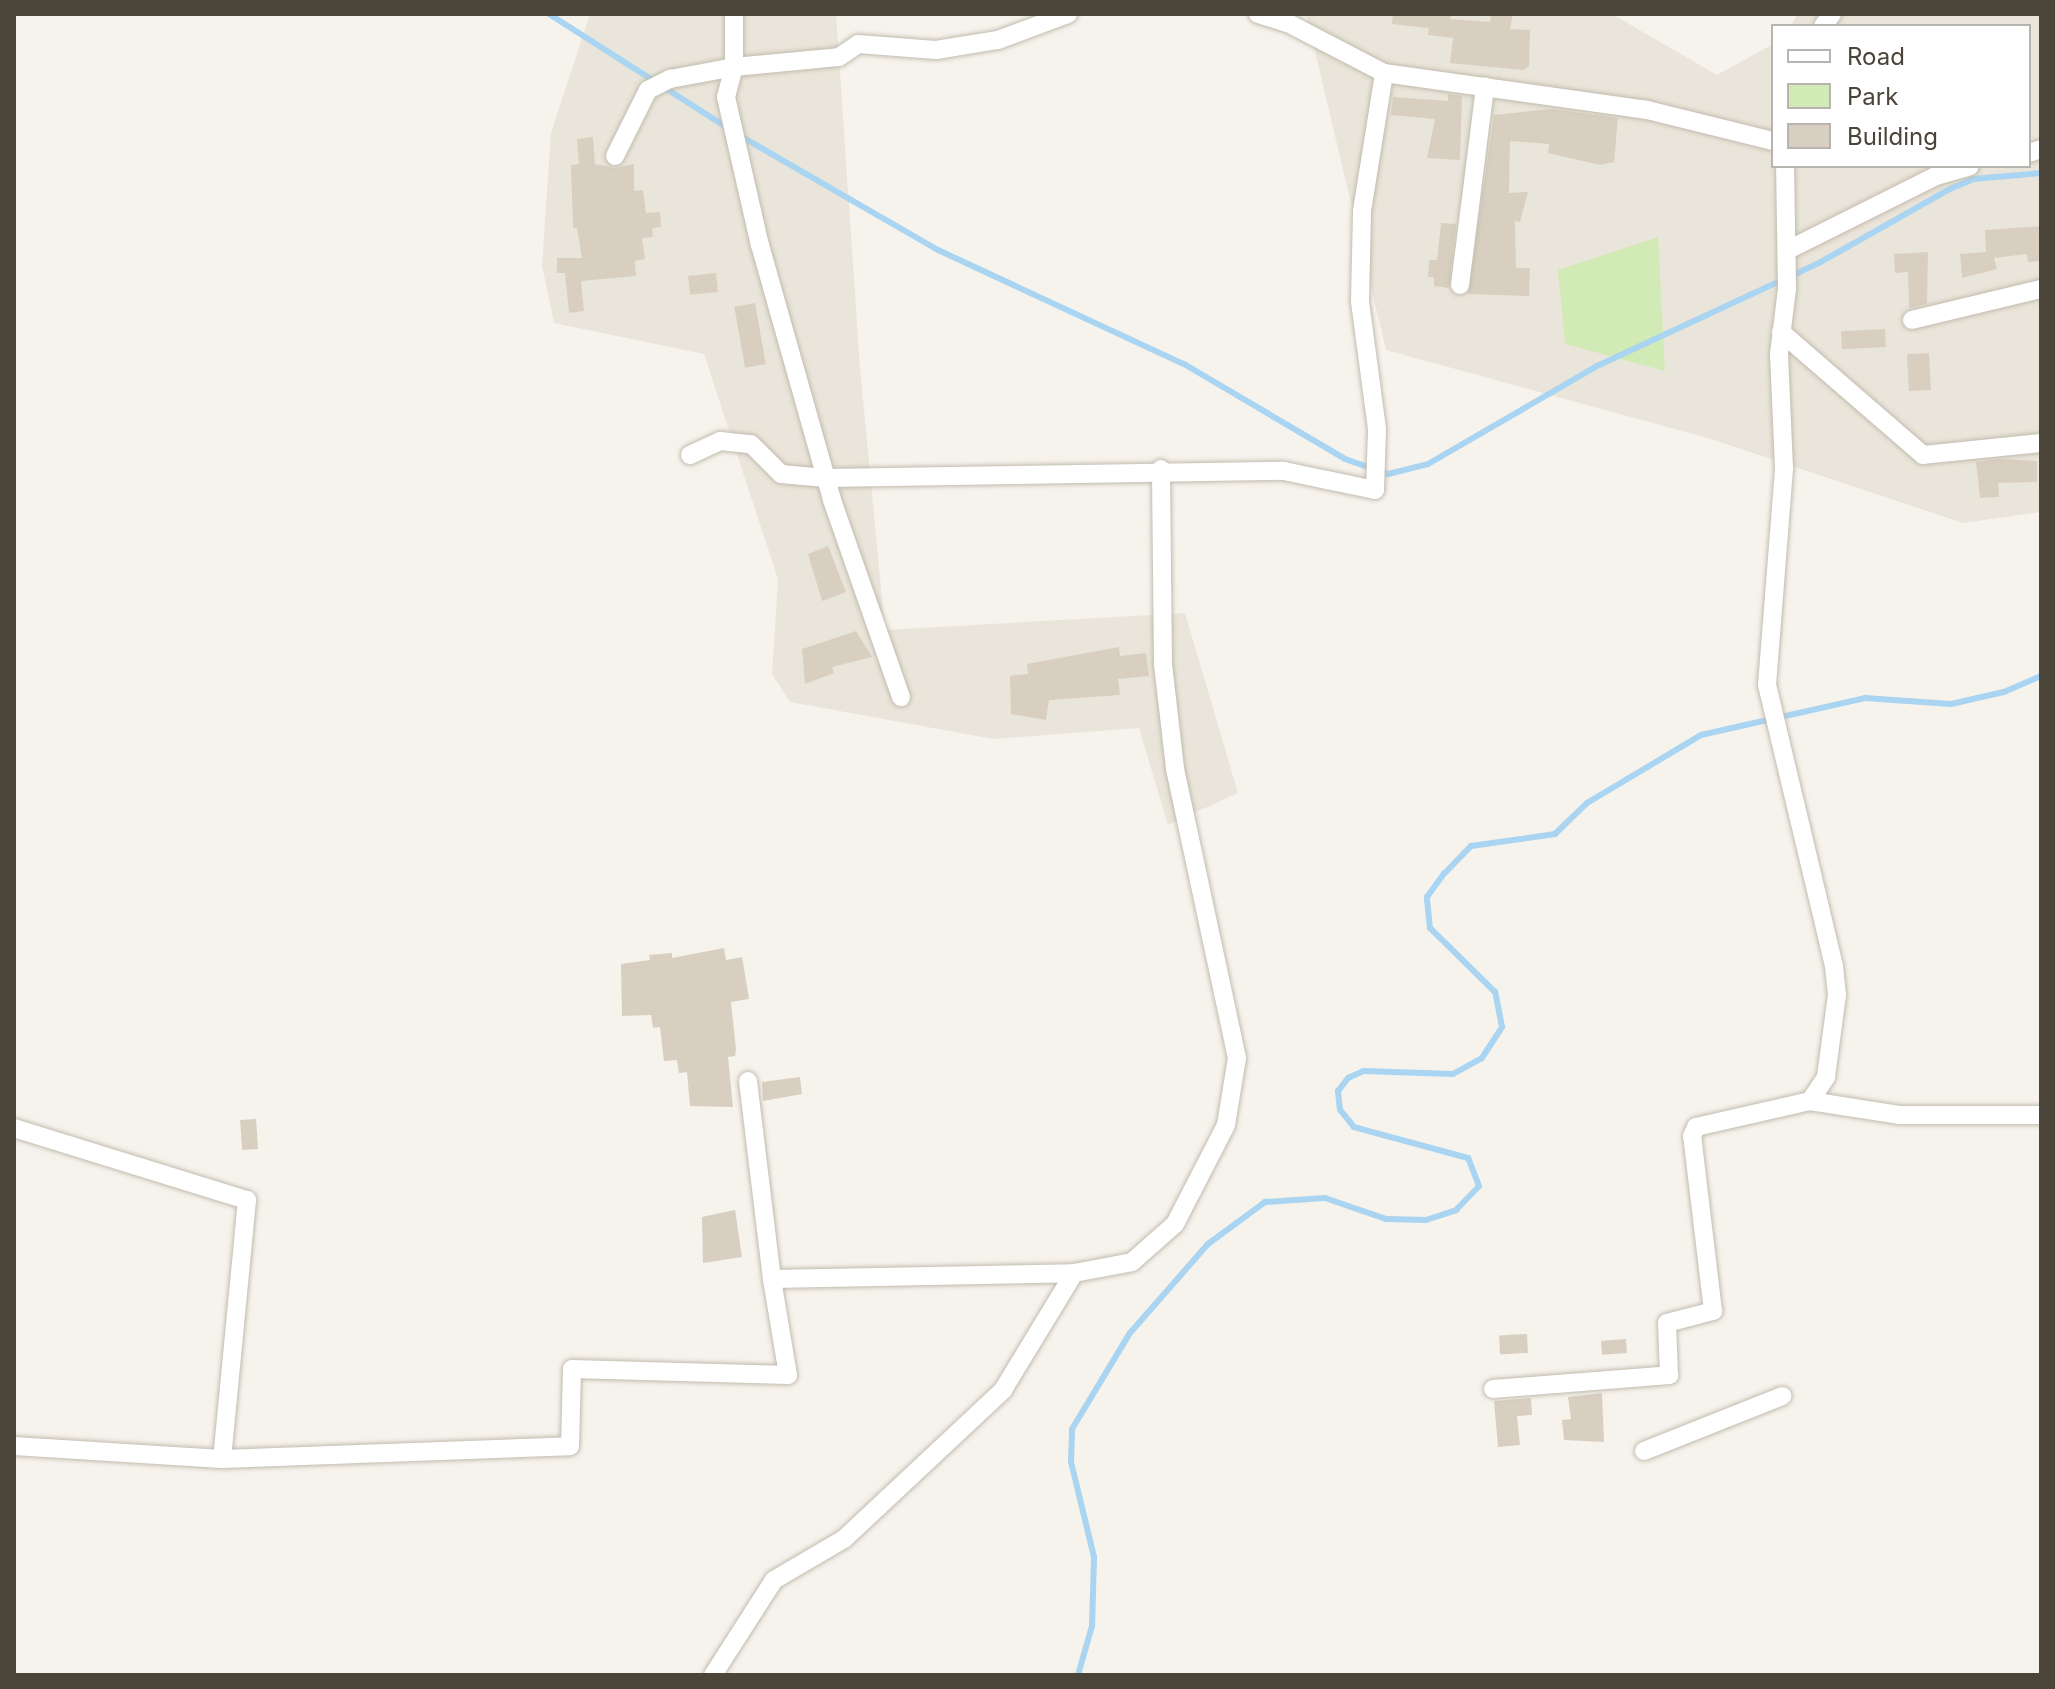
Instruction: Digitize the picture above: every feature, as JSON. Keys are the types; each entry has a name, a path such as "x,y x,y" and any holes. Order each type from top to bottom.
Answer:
{"street":[{"path":"734,14 734,67 726,97 733,143 826,478 901,697"},
{"path":"615,156 648,90 670,79 734,67 839,57 858,44 936,50 998,40 1068,14"},
{"path":"1258,14 1288,23 1384,73 1647,110 1771,141"},
{"path":"690,455 720,441 751,444 781,474 826,478 1161,469 1284,471 1375,490 1377,429 1360,301 1362,211 1384,73"},
{"path":"1460,285 1485,87"},
{"path":"1785,168 1788,255 1781,332 1784,468 1769,644 1770,697 1837,995 1826,1077 1810,1101"},
{"path":"1788,255 1827,231 1936,176 1963,168"},
{"path":"1784,198 1794,219 1808,229 1827,231"},
{"path":"1912,320 2041,289"},
{"path":"1781,332 1923,455 2041,443"},
{"path":"772,1279 1074,1273 1132,1262 1175,1224 1226,1125 1234,1094 1237,1058 1175,768 1163,664 1161,469"},
{"path":"14,1446 222,1459 570,1446 572,1369 788,1375 772,1279 748,1081"},
{"path":"1493,1389 1669,1375 1667,1323 1713,1311 1692,1136 1696,1127 1810,1101 1899,1115 2041,1115"},
{"path":"14,1128 247,1200 222,1459"},
{"path":"713,1675 774,1580 844,1539 1003,1390 1074,1273"},
{"path":"1644,1451 1782,1396"}],"shaded area":[{"path":"590,14 836,14 860,368 885,630 1185,613 1238,793 1168,825 1139,728 993,739 790,702 772,674 778,579 704,354 554,323 542,265 551,133"},
{"path":"1306,14 1612,14 1717,75 1771,45 1771,168 2031,168 2031,24 1792,24 1797,14 2041,14 2041,512 1963,523 1708,438 1386,350"}],"green space":[{"path":"1658,237 1665,371 1565,344 1558,270"}],"building":[{"path":"1393,14 1451,14 1450,19 1490,22 1491,14 1513,14 1510,29 1530,30 1529,66 1523,70 1450,63 1453,38 1428,35 1429,28 1392,24"},
{"path":"1448,94 1462,96 1460,160 1427,158 1435,119 1391,115 1393,97 1448,101"},
{"path":"1551,109 1618,118 1614,162 1600,165 1548,153 1549,144 1510,141 1509,193 1528,192 1520,222 1515,221 1516,268 1530,268 1529,296 1468,294 1494,115"},
{"path":"593,137 595,164 615,168 634,164 634,191 643,190 646,213 660,212 661,227 652,228 653,237 642,238 645,259 635,261 636,276 581,281 584,311 569,313 565,273 557,273 557,258 582,258 577,228 573,228 571,165 579,164 577,139"},
{"path":"1441,223 1456,224 1449,288 1434,286 1434,277 1428,277 1429,260 1437,260"},
{"path":"2041,226 2041,261 2028,262 2027,254 1994,258 1997,269 1962,278 1960,254 1986,252 1985,230"},
{"path":"1928,252 1927,304 1909,308 1908,272 1895,273 1894,254"},
{"path":"716,273 718,292 690,295 688,276"},
{"path":"755,303 766,364 745,368 734,307"},
{"path":"1885,329 1886,347 1842,349 1841,331"},
{"path":"1929,353 1931,390 1909,391 1907,354"},
{"path":"1999,459 2037,461 2037,482 1998,483 1999,497 1980,498 1976,462"},
{"path":"828,546 846,592 822,601 808,554"},
{"path":"856,631 872,657 832,667 834,673 805,684 802,649"},
{"path":"1119,647 1120,656 1146,653 1149,676 1118,679 1120,695 1049,700 1046,720 1011,714 1010,676 1028,674 1027,664"},
{"path":"724,948 726,960 742,957 749,999 731,1002 736,1049 735,1056 728,1057 733,1107 690,1106 687,1072 679,1073 677,1060 664,1061 660,1027 653,1028 651,1015 622,1016 621,964 650,960 649,955 672,953 672,958"},
{"path":"800,1077 802,1094 763,1101 762,1082"},
{"path":"256,1119 258,1149 242,1150 240,1120"},
{"path":"735,1210 742,1257 703,1263 702,1217"},
{"path":"1527,1334 1528,1353 1500,1354 1499,1335"},
{"path":"1626,1339 1627,1353 1602,1355 1601,1341"},
{"path":"1602,1393 1604,1442 1564,1440 1562,1420 1571,1419 1568,1397"},
{"path":"1531,1398 1532,1415 1517,1416 1520,1445 1498,1447 1494,1401"}],"waterway":[{"path":"549,14 728,128"},
{"path":"737,134 938,250 1184,364 1345,459 1388,474 1428,464 1597,366 1819,263 1950,189 1973,179 2041,173"},
{"path":"1078,1675 1092,1626 1094,1557 1071,1462 1072,1429 1130,1333 1208,1244 1265,1202 1325,1198 1386,1219 1426,1220 1456,1210 1479,1186 1468,1158 1354,1127 1340,1110 1338,1091 1348,1078 1364,1071 1453,1074 1482,1058 1502,1027 1495,992 1430,928 1427,897 1444,874 1471,846 1555,834 1587,803 1701,735 1865,698 1951,704 2004,692 2041,676"}]}
